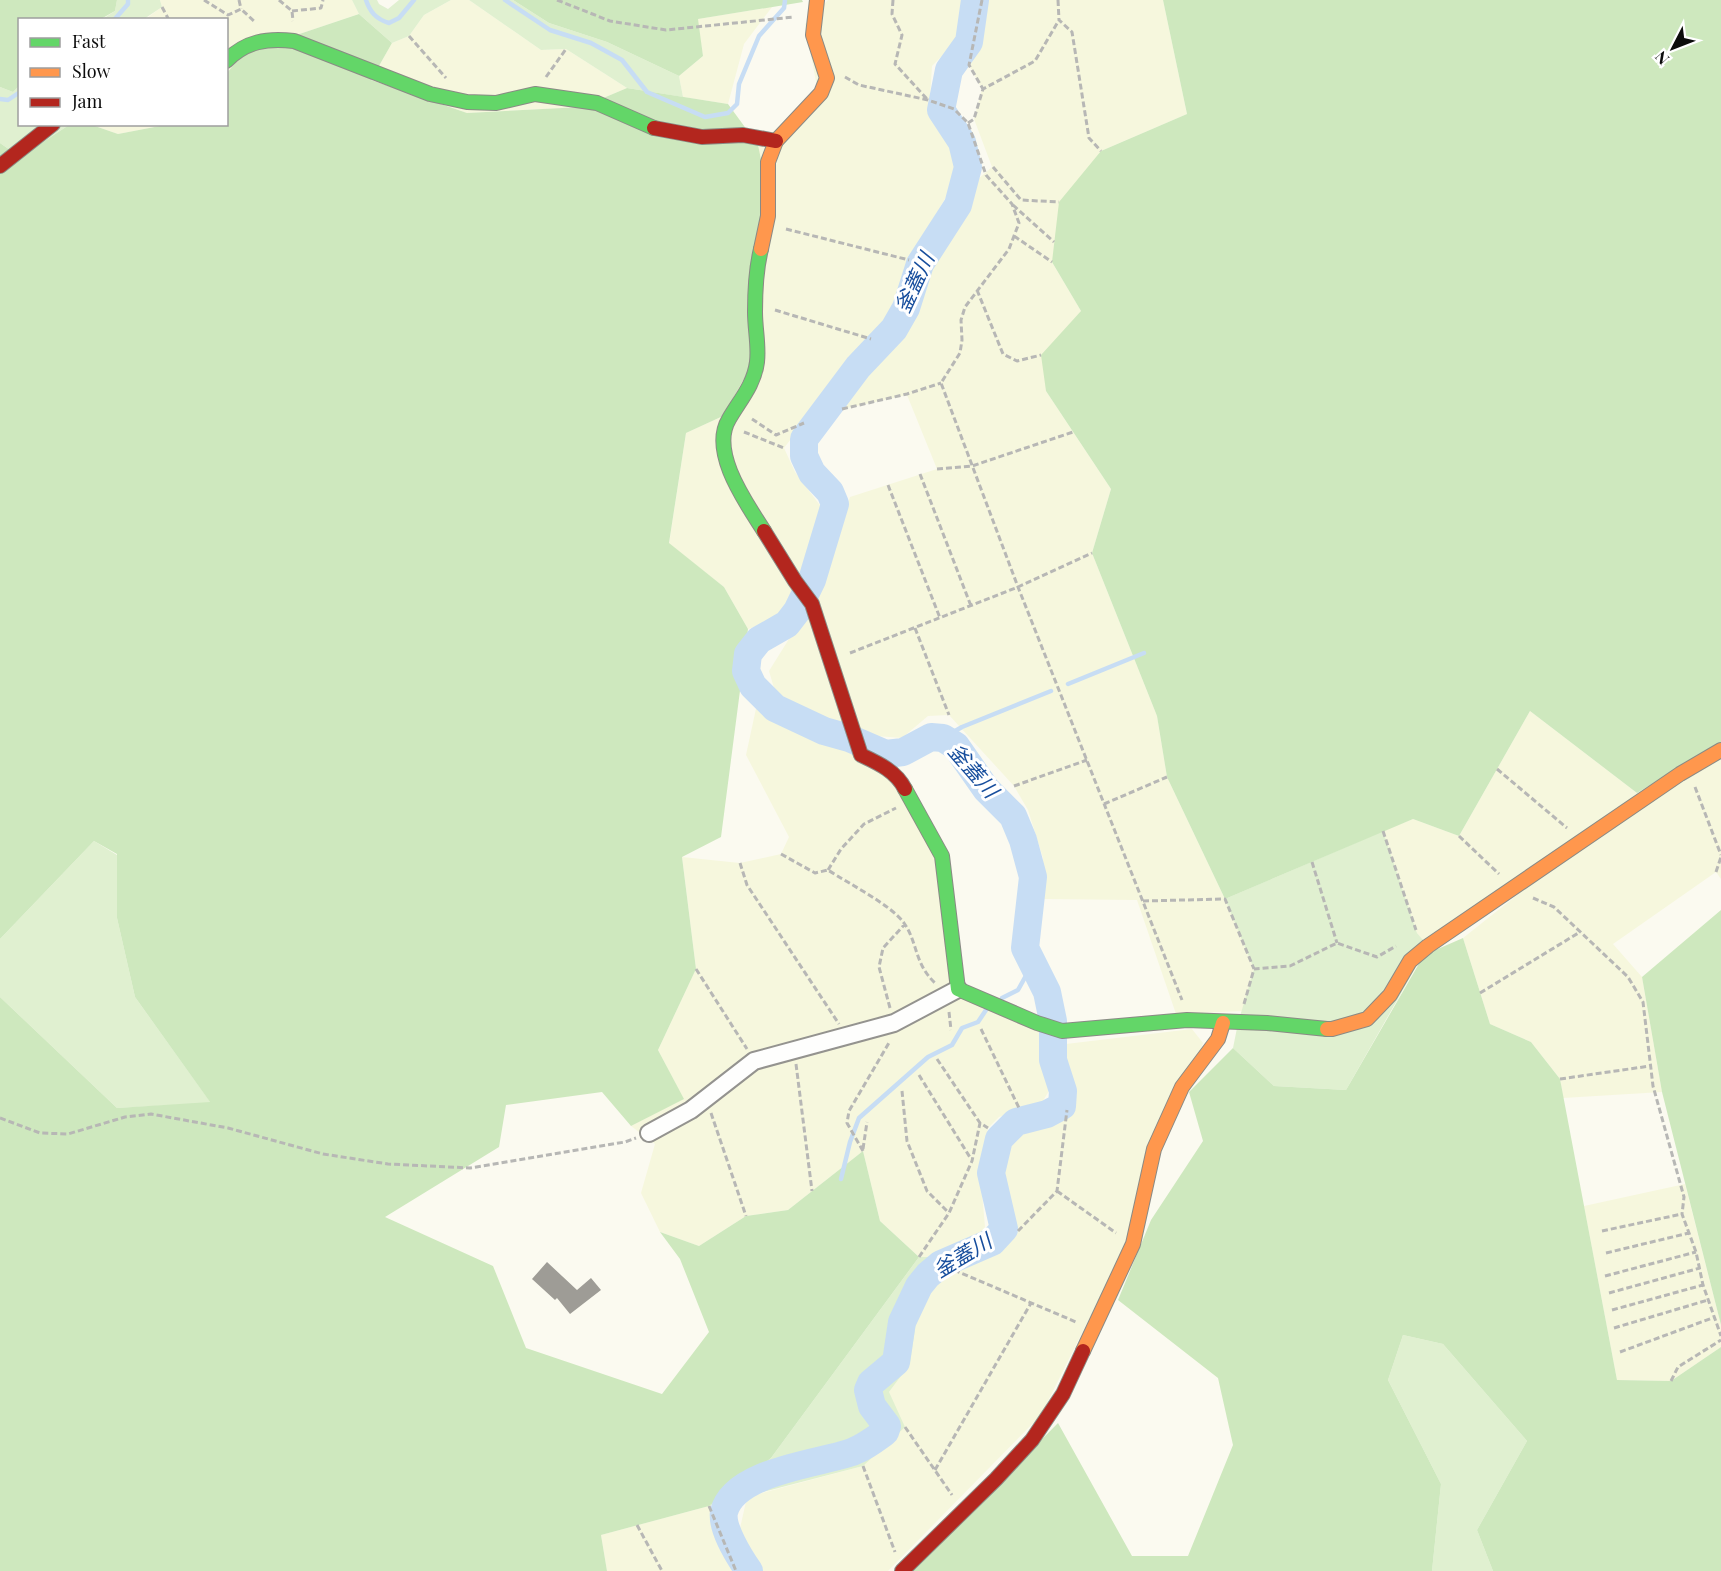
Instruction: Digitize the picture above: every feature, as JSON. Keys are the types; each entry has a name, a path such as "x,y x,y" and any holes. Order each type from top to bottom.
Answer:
{"street":[{"path":"818,0 814,14 813,35 826,78 821,93 776,141 768,162 768,216 758,261 756,312 758,362 753,384 726,424 723,444 734,483 812,604 861,755 880,764 900,779 942,856 952,992"},
{"path":"228,59 248,44 272,38 294,41 430,94 467,102 496,103 535,94 597,103 660,130 702,137 743,135 776,141"},
{"path":"0,166 50,126"},
{"path":"649,1133 691,1110 754,1061 894,1023 952,992 1062,1031 1187,1020 1267,1023 1332,1029 1367,1019 1390,995 1410,961 1428,946 1680,774 1721,750"},
{"path":"904,1570 1032,1440 1063,1394 1132,1244 1154,1149 1182,1087 1218,1039 1223,1023"}],"path":[{"path":"204,0 228,15 241,9"},
{"path":"239,0 241,9 272,38"},
{"path":"279,0 292,11 294,41"},
{"path":"292,11 321,8 323,0"},
{"path":"557,0 610,21 666,30 814,14"},
{"path":"892,0 892,14 902,35 895,64 928,100"},
{"path":"968,123 974,119 982,89 969,65 982,0"},
{"path":"982,89 1035,61 1059,20 1058,0"},
{"path":"162,7 169,18"},
{"path":"1059,20 1072,32 1089,138 1101,151"},
{"path":"409,36 467,102"},
{"path":"535,94 566,49"},
{"path":"842,73 846,78 860,85 928,100 954,109 968,123 986,175 1012,204 1054,242"},
{"path":"993,167 1021,200 1059,202"},
{"path":"842,409 907,394 941,383 960,353 961,320 964,307 1009,249 1019,223 1012,204"},
{"path":"778,227 909,260"},
{"path":"1014,236 1052,262"},
{"path":"977,290 1003,354 1017,361 1041,355"},
{"path":"770,308 871,339"},
{"path":"941,383 1018,587 1184,1004 1187,1020"},
{"path":"745,415 776,435 804,423"},
{"path":"726,424 784,448"},
{"path":"937,469 972,466 1073,432"},
{"path":"920,474 971,606"},
{"path":"888,485 940,618"},
{"path":"832,661 1018,587 1092,553"},
{"path":"915,628 949,715"},
{"path":"1014,786 1087,760"},
{"path":"1497,769 1582,841"},
{"path":"1680,774 1696,788 1721,856 1716,872"},
{"path":"1104,804 1167,777"},
{"path":"781,854 815,873 828,870 841,849 864,824 912,801"},
{"path":"1383,831 1417,933 1428,946"},
{"path":"1459,836 1513,887 1554,908 1628,977 1643,1002 1653,1086 1684,1197 1682,1214 1696,1252 1703,1285 1716,1317 1721,1338 1678,1367 1671,1381"},
{"path":"740,862 747,885 847,1035"},
{"path":"1312,862 1337,943"},
{"path":"828,870 895,913 905,924 924,973 952,992"},
{"path":"1143,901 1226,899 1254,969 1238,1023"},
{"path":"1480,993 1580,932"},
{"path":"1254,969 1290,966 1337,943 1377,957 1397,945"},
{"path":"696,969 754,1061"},
{"path":"981,1029 1020,1110"},
{"path":"794,1049 812,1191"},
{"path":"937,1059 980,1123 988,1128"},
{"path":"1560,1079 1650,1066"},
{"path":"920,1075 972,1161"},
{"path":"902,1091 907,1141 927,1191 949,1213"},
{"path":"706,1098 746,1216"},
{"path":"1018,1231 1057,1191 1067,1110"},
{"path":"0,1118 40,1133 68,1134 125,1117 152,1114 228,1128 323,1154 388,1164 470,1168 625,1142 649,1133"},
{"path":"863,1150 867,1122"},
{"path":"919,1257 949,1213 972,1161 980,1123"},
{"path":"1057,1191 1132,1244"},
{"path":"1602,1231 1682,1214"},
{"path":"1606,1253 1689,1233"},
{"path":"1605,1276 1696,1252"},
{"path":"1609,1293 1700,1268"},
{"path":"954,1270 1092,1331"},
{"path":"1612,1310 1703,1285"},
{"path":"1614,1328 1708,1300"},
{"path":"935,1470 1031,1303"},
{"path":"1620,1352 1716,1317"},
{"path":"905,1427 963,1511"},
{"path":"863,1466 898,1561 904,1570"},
{"path":"709,1506 736,1571"},
{"path":"637,1525 663,1571"}],"green space":[{"path":"0,0 117,0 115,11 103,18 18,18 18,87 13,92 0,87"},
{"path":"117,0 160,0 162,7 146,18 104,18 115,11"},
{"path":"160,0 352,0 359,14 243,53 228,72 228,18 147,18 162,7"},
{"path":"352,0 377,0 379,4 388,9 399,0 451,0 424,15 409,36 392,43 359,14"},
{"path":"451,0 469,0 541,50 566,49 627,88 582,107 467,113 371,80 392,43 409,36 424,15"},
{"path":"469,0 513,0 549,23 607,42 679,76 683,97 627,88 566,49 541,50"},
{"path":"513,0 802,0 803,2 698,19 703,56 679,76 607,42 549,23"},
{"path":"828,0 967,0 964,34 932,66 929,114 952,148 956,180 909,260 886,321 855,356 784,448 795,472 822,508 805,576 783,617 748,629 724,587 669,544 686,433 723,416 758,145 818,92 805,24"},
{"path":"982,0 1163,0 1187,114 1101,151 1052,262 1081,311 1046,391 1111,489 1092,553 1157,716 1167,777 1225,899 1254,969 1242,1011 1176,1014 1137,900 1042,899 1043,858 1028,810 1014,786 949,715 928,716 902,738 864,735 797,711 774,688 769,671 817,594 850,497 937,469 907,395 842,409 872,364 900,337 930,264 958,228 977,180 992,167 974,119 982,89 969,65"},
{"path":"1163,0 1721,0 1721,742 1637,793 1530,711 1459,836 1413,819 1225,899 1167,777 1157,716 1092,553 1111,489 1046,391 1041,355 1081,311 1052,262 1059,202 1101,151 1187,114"},
{"path":"772,7 744,44 728,104 683,97 679,76 703,56 697,19"},
{"path":"359,14 392,43 371,80 467,113 582,107 627,88 728,104 758,145 765,179 750,368 723,416 686,433 669,543 724,587 748,629 721,837 682,857 696,969 658,1050 684,1099 631,1126 602,1092 506,1105 499,1147 385,1217 493,1266 526,1348 662,1394 709,1332 680,1259 660,1232 699,1246 746,1216 788,1210 863,1151 880,1221 919,1257 771,1458 709,1506 601,1535 607,1571 0,1571 0,997 117,1108 210,1102 135,997 117,918 117,854 94,841 0,939 0,143 20,157 67,126 95,126 118,134 160,126 228,126 228,72 243,53"},
{"path":"0,87 13,92 18,87 18,126 67,126 20,157 0,143"},
{"path":"95,126 160,126 118,134"},
{"path":"757,704 782,724 895,767 947,856 963,984 1042,1018 1049,1091 1041,1104 999,1117 988,1128 980,1170 985,1227 974,1242 937,1257 919,1257 880,1221 863,1151 788,1210 746,1216 699,1246 660,1232 641,1193 655,1144 631,1126 683,1098 658,1050 696,969 682,857 740,863 781,854 789,837 746,755"},
{"path":"1530,711 1637,793 1721,742 1721,879 1716,872 1613,944 1642,977 1662,1092 1563,1098 1560,1079 1531,1042 1490,1024 1463,938 1521,892 1423,941 1417,933 1383,831 1413,819 1459,836"},
{"path":"1383,831 1417,933 1428,946 1346,1090 1274,1086 1233,1048 1254,969 1225,899"},
{"path":"94,841 117,855 117,918 135,997 211,1103 117,1108 0,997 0,939"},
{"path":"1721,910 1721,1325 1662,1092 1642,977"},
{"path":"1463,938 1490,1024 1531,1042 1560,1079 1617,1380 1671,1381 1721,1347 1721,1571 1493,1571 1477,1530 1527,1441 1443,1344 1403,1335 1388,1380 1441,1484 1432,1571 912,1571 1058,1423 1132,1556 1188,1556 1233,1445 1218,1378 1118,1300 1151,1220 1203,1141 1189,1092 1233,1048 1274,1086 1346,1090 1424,955"},
{"path":"1192,1029 1203,1043 1128,1241 1041,1415 888,1571 762,1571 739,1533 747,1497 863,1466 889,1392 910,1364 919,1302 954,1270 1002,1250 1018,1231 997,1175 1008,1140 1067,1110 1066,1044"},
{"path":"1685,1184 1721,1325 1721,1347 1671,1381 1617,1380 1584,1206"},
{"path":"919,1257 937,1257 954,1270 919,1302 910,1364 889,1392 905,1427 863,1466 709,1506 771,1458"},
{"path":"1403,1335 1443,1344 1527,1441 1477,1530 1493,1571 1432,1571 1441,1484 1388,1380"},
{"path":"709,1506 736,1571 607,1571 601,1535"}],"building":[{"path":"547,1262 577,1290 591,1278 601,1290 570,1314 557,1298 555,1300 532,1279"}],"waterway":[{"path":"116,18 128,4 128,0"},
{"path":"366,0 374,14 389,23 399,18 414,0"},
{"path":"505,0 550,30 591,43 622,60 647,92 705,117 728,113 737,104 739,84 759,36 784,8 785,0"},
{"name":"釜蓋川","path":"749,1571 732,1543 725,1526 724,1512 731,1498 743,1487 759,1479 854,1451 885,1432 887,1426 872,1406 868,1390 871,1383 896,1362 902,1322 919,1286 941,1264 992,1242 1004,1229 991,1173 999,1139 1016,1122 1047,1114 1062,1106 1063,1091 1053,1060 1053,1021 1047,992 1025,948 1033,877 1023,840 1013,816 986,789 956,746 943,738 931,737 903,752 886,754 849,738 824,731 775,708 753,686 746,671 748,654 759,640 787,624 797,611 812,580 835,504 830,492 812,473 804,456 804,439 858,367 894,329 906,308 920,264 958,205 968,167 962,142 941,110 949,70 969,42 975,0"},
{"path":"0,99 8,100 18,93"},
{"path":"1068,684 1144,653"},
{"path":"943,738 962,727 1051,691"},
{"path":"1002,998 1018,990 1033,963"},
{"path":"841,1179 850,1142 859,1118 928,1057 952,1045 962,1028 978,1022 986,1010"}],"traffic: fast":[{"path":"228,59 241,49 257,42 294,41 430,94 467,102 496,103 535,94 597,103 654,128"},
{"path":"761,249 755,296 757,362 750,385 729,419 724,432 724,447 727,462 740,492 764,531"},
{"path":"905,789 942,856 958,989 1037,1023 1062,1031 1187,1020 1267,1023 1327,1029"}],"traffic: slow":[{"path":"761,249 768,216 768,162 776,141 821,93 827,78 813,35 817,0"},
{"path":"1327,1029 1367,1019 1390,995 1410,961 1428,946 1680,774 1721,750"},
{"path":"1083,1351 1133,1244 1154,1149 1182,1087 1218,1039 1223,1023"}],"traffic: jam":[{"path":"0,166 50,126"},
{"path":"654,128 702,137 743,135 776,141"},
{"path":"764,531 812,604 861,755 892,772 905,789"},
{"path":"902,1571 996,1479 1032,1440 1063,1394 1083,1351"}]}
